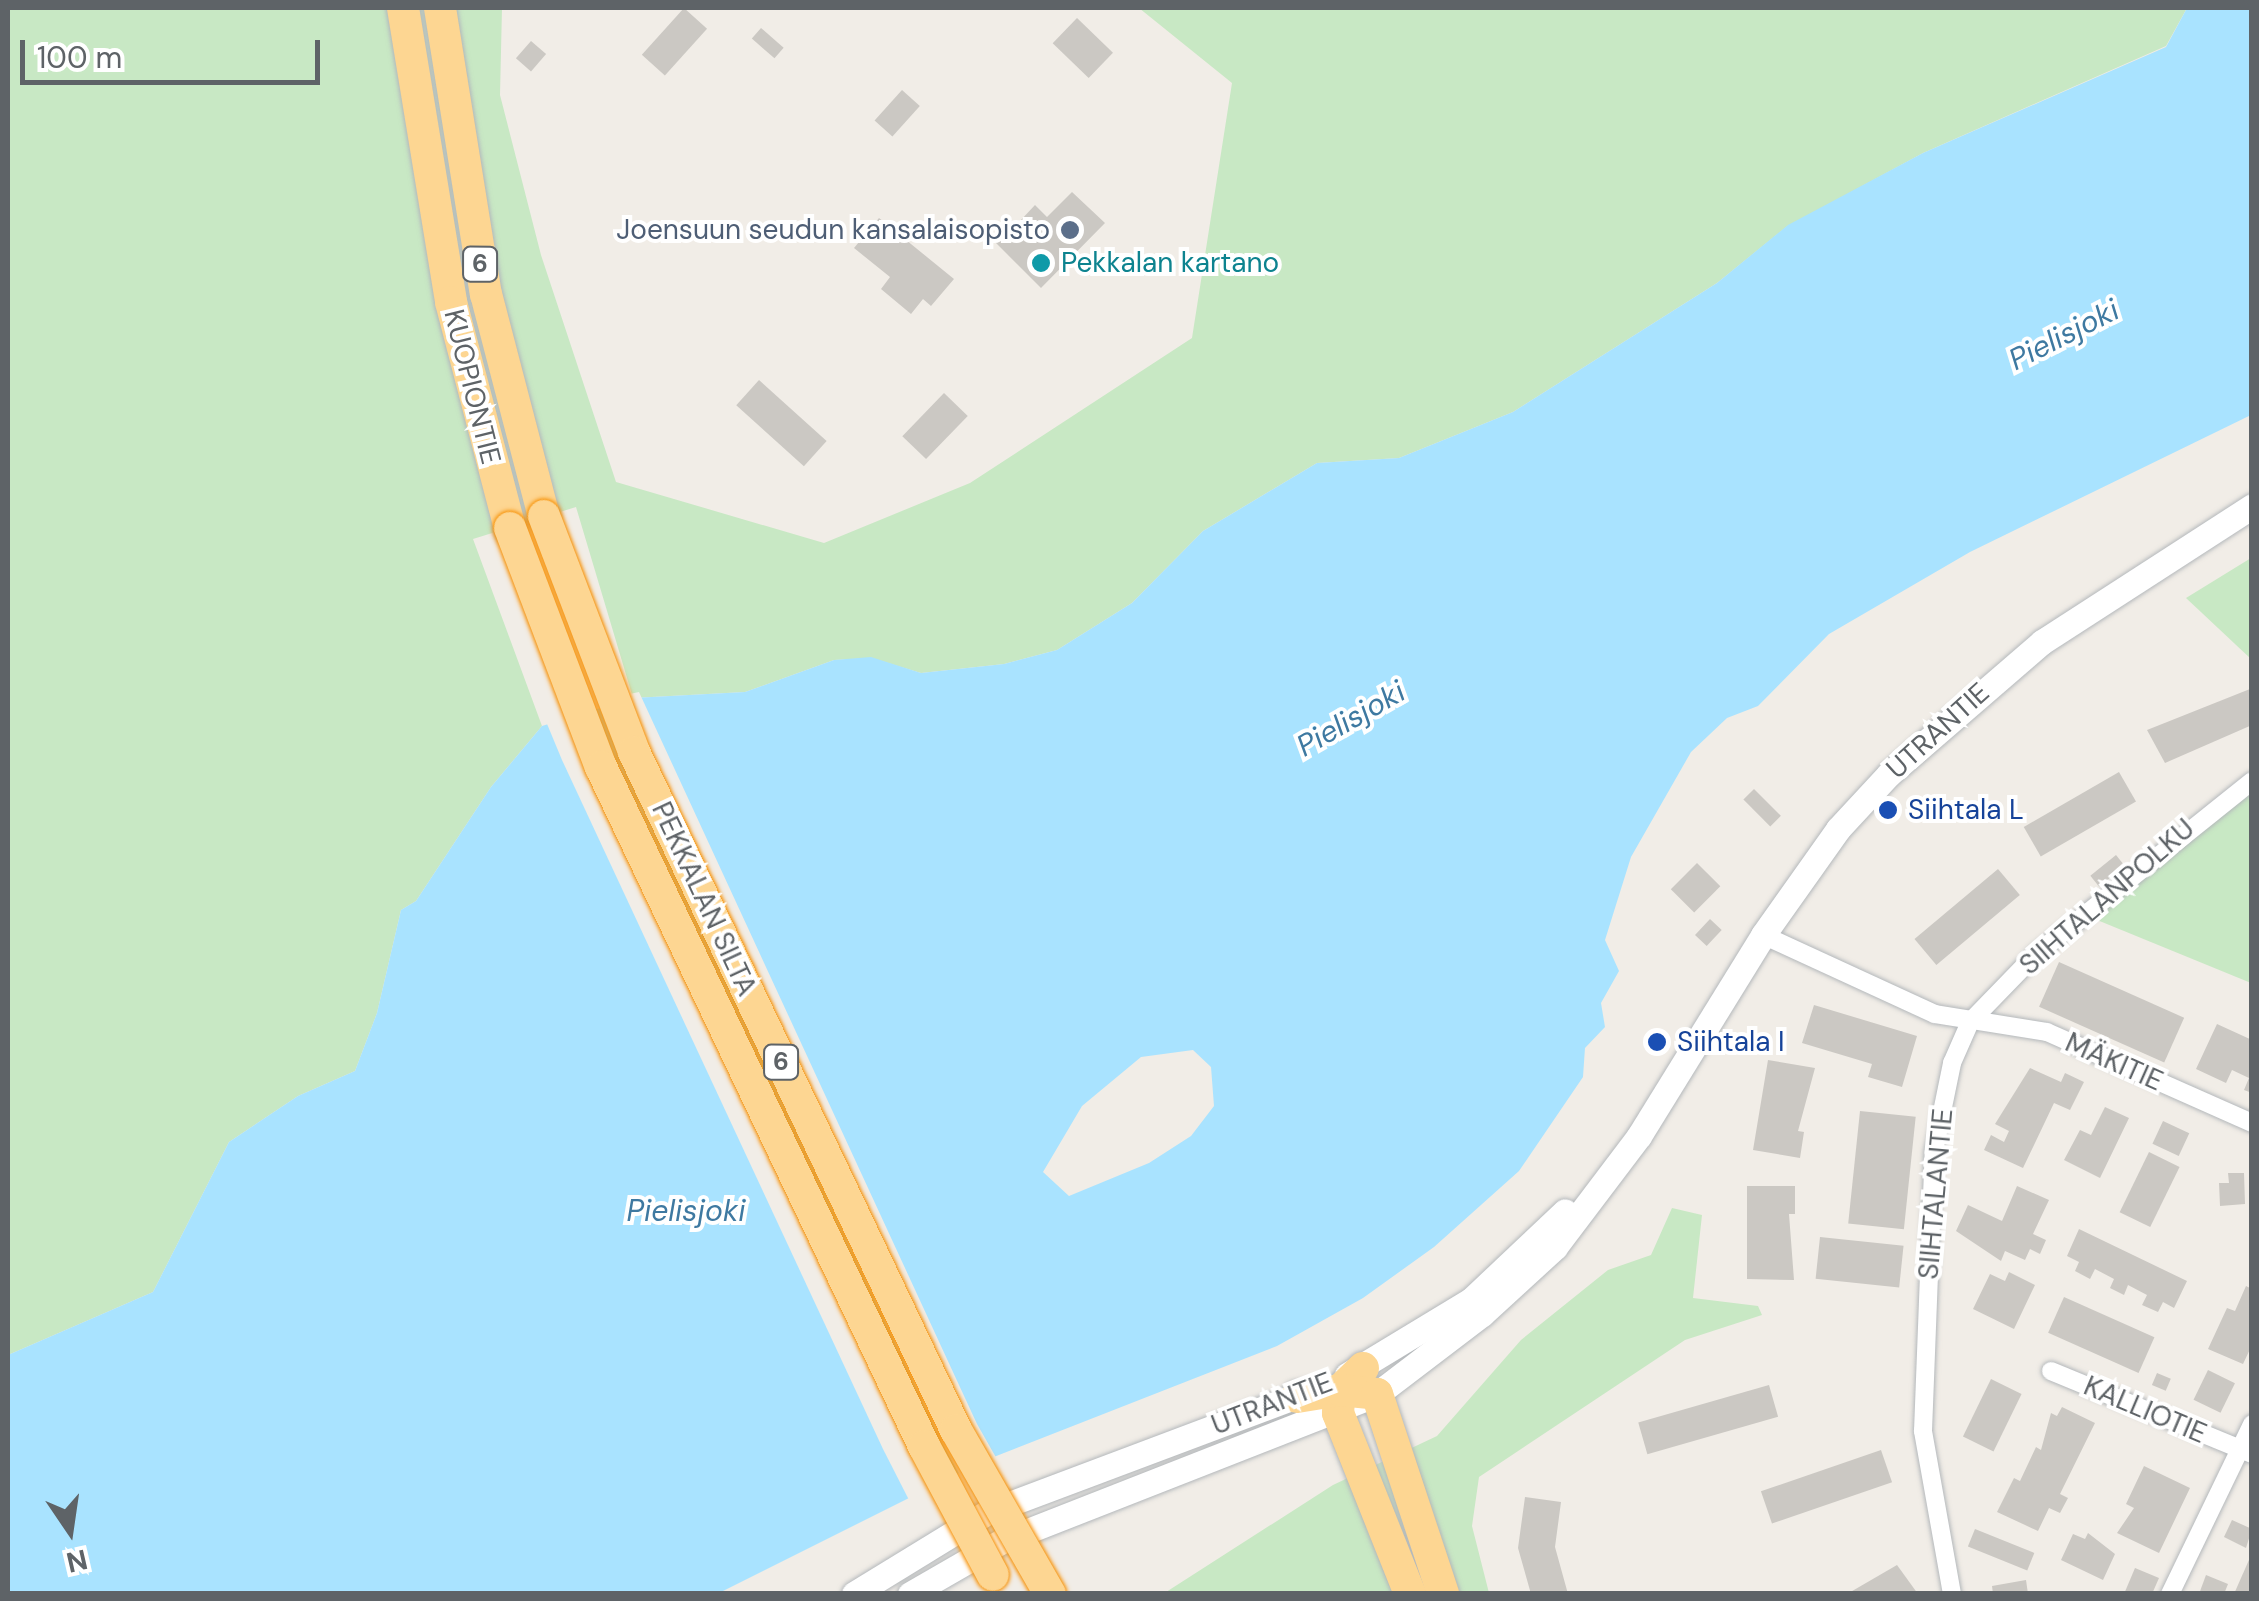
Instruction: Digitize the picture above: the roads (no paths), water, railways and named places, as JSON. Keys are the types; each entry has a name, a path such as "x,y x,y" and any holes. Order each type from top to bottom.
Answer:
{"highway":[{"name":"KUOPIONTIE","path":"404,8 447,284 510,528"},
{"name":"KUOPIONTIE","path":"440,8 483,276 544,516"},
{"name":"PEKKALAN SILTA","path":"544,516 634,752 956,1430 1050,1594"},
{"name":"PEKKALAN SILTA","path":"510,528 601,767 924,1446 1004,1594"},
{"path":"1297,1398 1354,1391"},
{"path":"1354,1391 1410,1594"},
{"path":"1354,1391 1443,1594"}],"main road":[{"name":"UTRANTIE","path":"910,1594 1002,1540 1354,1391 1555,1247 1639,1136 1764,935 1838,829 1954,712 2142,572 2252,506"},
{"name":"UTRANTIE","path":"854,1594 988,1512 1297,1398"}],"street":[{"name":"SIIHTALANPOLKU","path":"1970,1022 2080,913 2252,781"},
{"path":"1764,935 1935,1014 1970,1022"},
{"name":"MÄKITIE","path":"1970,1022 2047,1032 2252,1124"},
{"name":"SIIHTALANTIE","path":"1952,1594 1924,1431 1926,1317 1940,1109 1970,1022"},
{"name":"KALLIOTIE","path":"2051,1371 2246,1452"},
{"path":"2170,1594 2246,1452 2252,1424"}],"water":[{"name":"Pielisjoki","path":"2187,8 2251,8 2251,415 1970,552 1829,634 1758,706 1727,718 1691,752 1631,857 1605,940 1619,971 1601,1003 1605,1027 1585,1048 1583,1077 1519,1171 1434,1247 1363,1298 1277,1346 981,1462 717,1594 8,1593 8,1355 153,1292 229,1142 298,1096 355,1071 377,1013 401,910 416,901 491,787 542,726 633,698 745,692 834,660 871,657 921,673 1004,664 1057,650 1132,603 1203,531 1317,463 1399,458 1513,412 1717,283 1788,225 1923,153 2166,47","holes":["1193,1050 1211,1067 1214,1106 1191,1136 1149,1163 1069,1196 1043,1172 1082,1106 1141,1057"]}],"place":[{"name":"Joensuun seudun kansalaisopisto","path":"1070,230"},
{"name":"Pekkalan kartano","path":"1041,263"},
{"name":"Siihtala L","path":"1888,810"},
{"name":"Siihtala I","path":"1657,1042"}]}
